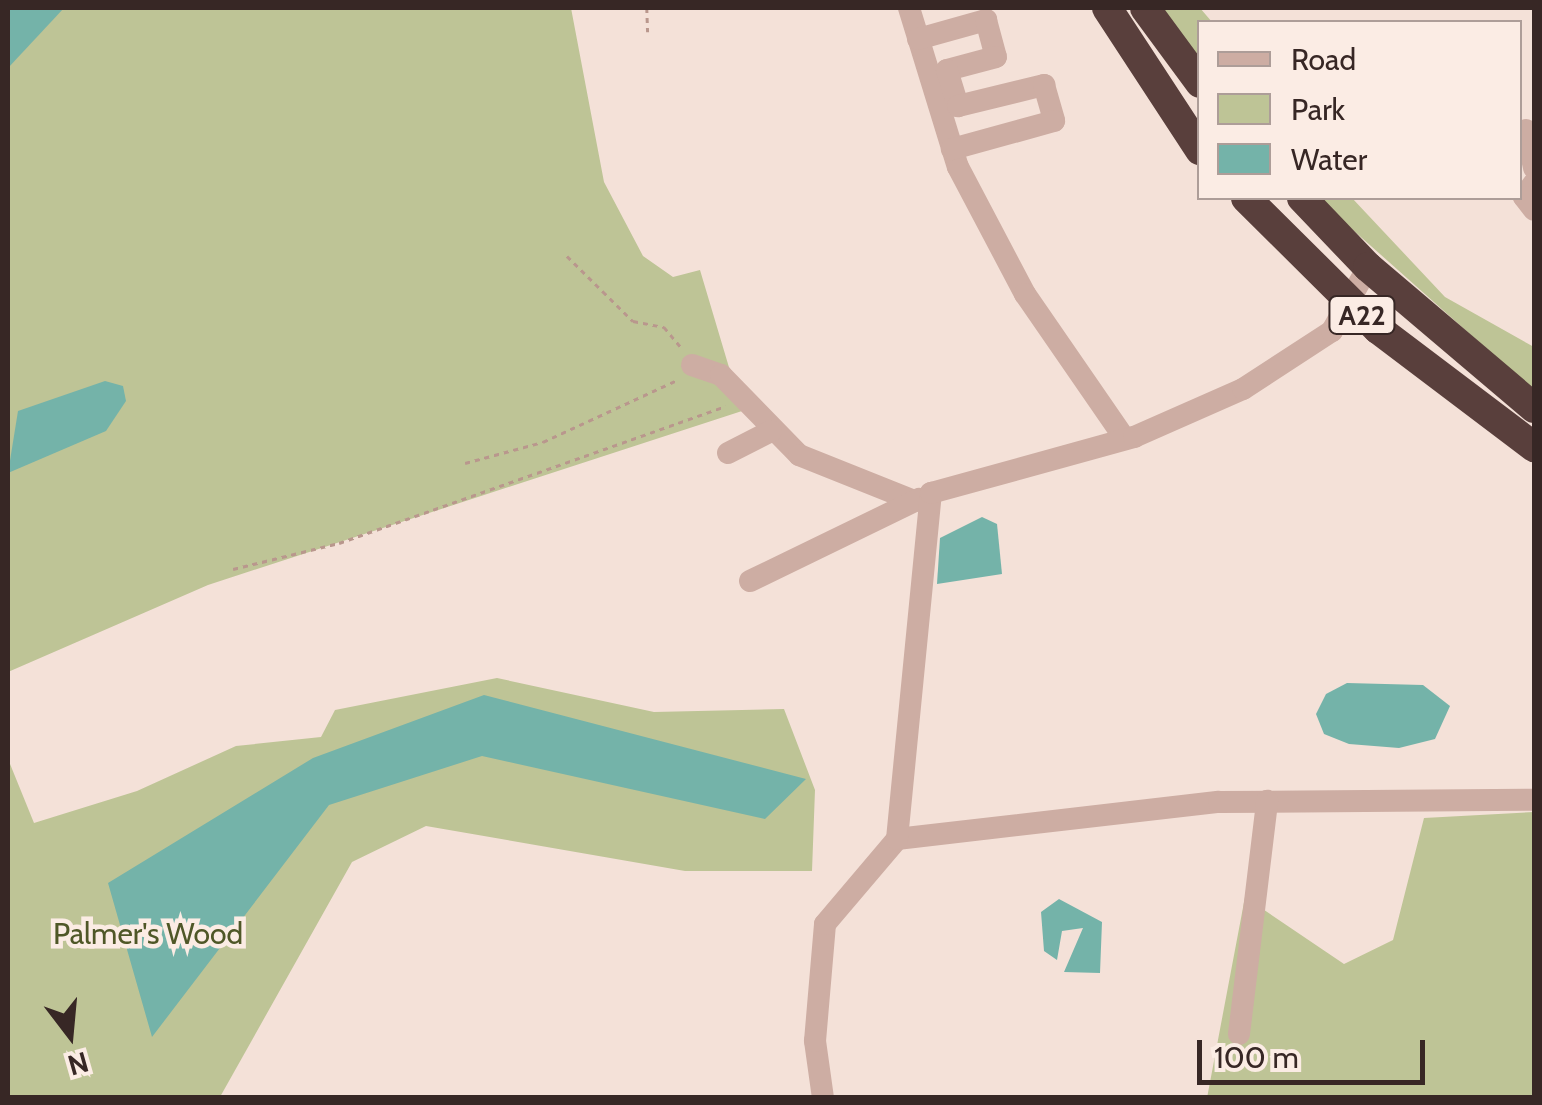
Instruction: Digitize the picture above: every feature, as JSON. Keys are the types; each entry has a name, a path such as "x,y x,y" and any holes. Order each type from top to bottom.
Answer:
{"highway":[{"path":"1107,8 1197,145"},
{"path":"1145,8 1197,79"},
{"name":"A22","path":"1248,200 1353,308 1534,447"},
{"name":"A22","path":"1304,200 1368,267 1534,408"}],"lane":[{"path":"909,8 952,149 1025,294 1125,439"},
{"path":"918,39 984,14 996,57 947,70 958,106 1044,85 1054,121 952,149"},
{"path":"1526,130 1534,168"},
{"path":"1534,183 1524,197 1534,210"},
{"path":"750,581 923,498 1125,439 1243,389 1353,308 1368,267"},
{"path":"692,365 721,375 799,455 923,498"},
{"path":"728,452 772,431"},
{"path":"823,1098 816,1041 825,924 897,839 923,498"},
{"path":"897,839 1024,818 1266,801 1534,800"},
{"path":"1238,1034 1266,801"}],"path":[{"path":"648,8 648,32"},
{"path":"465,463 616,413 692,365 664,327 633,321 568,256"},
{"path":"233,569 339,543 745,399"}],"green space":[{"path":"8,8 571,8 604,182 643,256 673,277 700,270 742,411 208,585 8,672"},
{"path":"1160,8 1200,8 1210,20 1197,20 1197,60"},
{"path":"1319,200 1354,200 1445,297 1534,347 1534,391"},
{"name":"Palmer's Wood","path":"497,678 654,712 784,709 815,790 812,871 685,871 426,826 352,862 220,1097 8,1097 8,759 34,823 137,791 236,746 321,737 335,710"},
{"path":"1534,812 1534,1097 1207,1098 1245,897 1344,964 1393,940 1424,818"}],"water":[{"path":"8,8 64,8 8,68"},
{"path":"105,381 123,386 126,401 106,431 8,473 18,411"},
{"path":"982,517 997,524 1002,574 937,584 940,538"},
{"path":"1347,683 1423,685 1450,706 1435,739 1399,748 1349,744 1324,734 1316,714 1326,694"},
{"path":"484,695 806,779 765,819 482,756 329,805 152,1037 108,883 313,758"},
{"path":"1059,899 1102,922 1100,973 1064,972 1083,928 1062,931 1057,960 1044,951 1041,912"}]}
